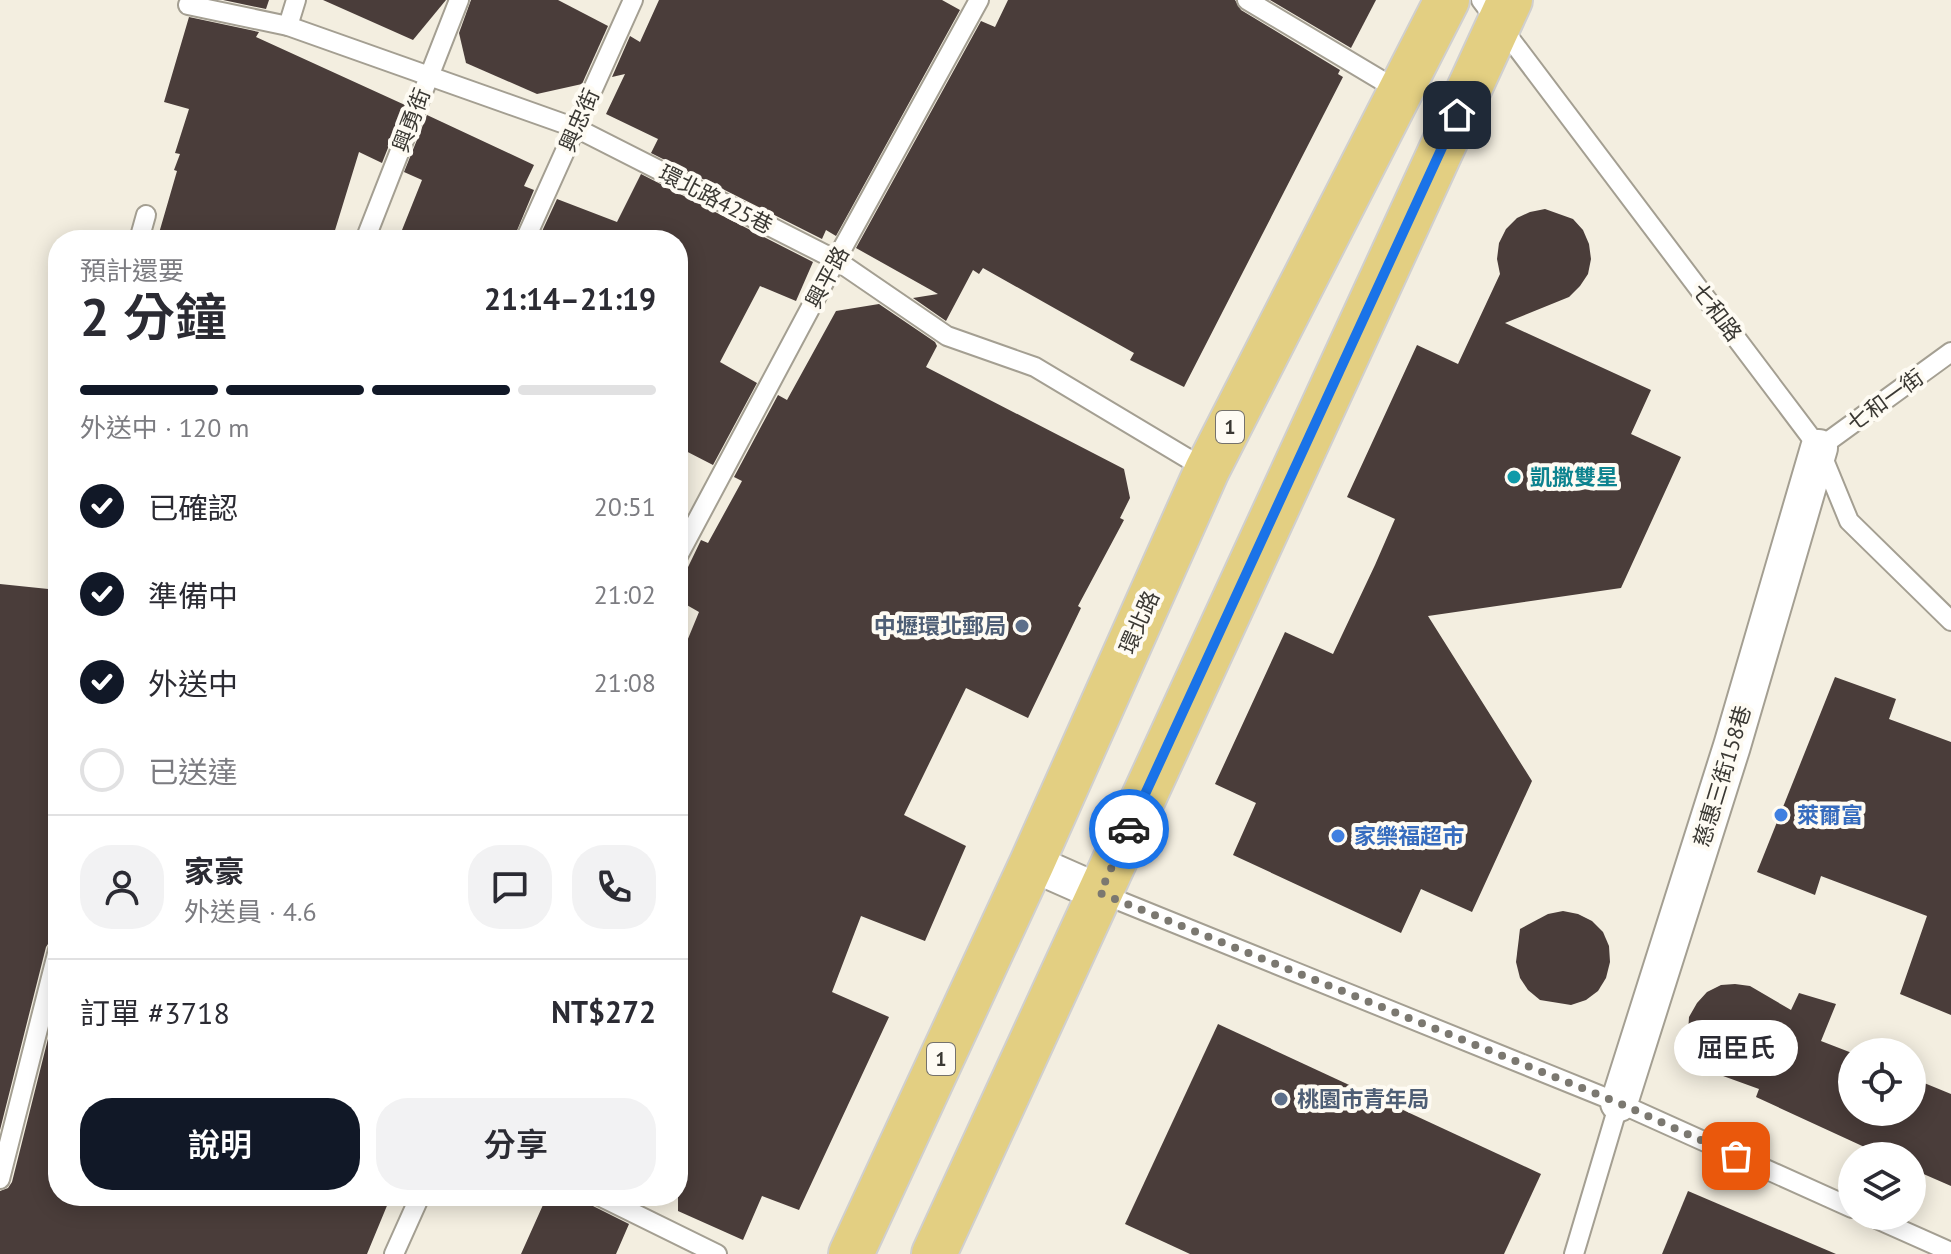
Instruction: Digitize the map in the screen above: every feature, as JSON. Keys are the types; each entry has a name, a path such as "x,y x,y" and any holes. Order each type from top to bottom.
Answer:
{"main road":[{"name":"環北路","path":"851,1254 1032,863 1207,470 1447,0"},
{"path":"934,1254 1100,893 1497,7"}],"street":[{"name":"慈惠三街158巷","path":"1619,1103 1732,746 1819,448"},
{"path":"1032,863 1100,893"}],"lane":[{"path":"288,26 296,0"},
{"name":"興勇街","path":"369,230 459,0"},
{"name":"興忠街","path":"530,230 633,0"},
{"name":"興平路","path":"688,537 979,0"},
{"path":"1247,0 1401,92"},
{"name":"環北路425巷","path":"188,5 288,26 576,128 836,260 947,336 1035,367 1207,470"},
{"name":"七和路","path":"1497,7 1819,448 1849,521 1951,621"},
{"path":"142,230 146,215"},
{"name":"七和一街","path":"1819,448 1951,352"},
{"path":"1100,893 1619,1103 1838,1202"},
{"path":"0,1179 48,1003"},
{"path":"1574,1254 1619,1103"},
{"path":"394,1254 416,1206"},
{"path":"619,1206 717,1254"},
{"path":"1902,1230 1951,1252"}],"building":[{"path":"223,0 269,0 266,9"},
{"path":"323,0 446,0 413,40"},
{"path":"471,0 558,0 608,26 582,84 537,94 466,63 459,33"},
{"path":"659,0 942,0 960,10 836,236 826,230 822,239 651,153 658,139 606,114 625,74 612,77 630,36 640,42"},
{"path":"1008,0 1235,0 1241,10 1340,70 1338,74 1343,77 1184,387 1130,360 1134,353 983,268 979,274 973,270 946,321 913,298 938,294 856,248 981,21 995,27"},
{"path":"1270,0 1376,0 1351,48"},
{"path":"189,17 259,32 256,37 405,105 382,163 359,152 335,230 160,230 177,171 174,170 180,154 175,153 189,109 164,102"},
{"path":"427,115 534,165 524,186 534,190 517,230 402,230 422,180 404,172"},
{"path":"641,174 813,262 796,301 760,286 720,362 757,383 713,465 688,452 688,230 543,230 557,199 617,222"},
{"path":"1545,209 1573,219 1583,230 1591,259 1588,274 1569,297 1505,323 1651,390 1631,434 1681,457 1621,588 1428,616 1532,781 1472,912 1421,889 1401,933 1233,855 1256,803 1215,784 1285,632 1333,654 1375,565 1395,519 1347,497 1417,345 1458,364 1500,274 1497,259 1499,243 1506,229 1517,218"},
{"path":"879,304 935,342 937,346 926,367 1124,469 1130,498 1120,518 1124,520 1078,606 1081,608 1028,718 966,688 904,815 966,846 925,941 861,916 832,992 889,1017 799,1210 762,1196 743,1240 678,1211 678,1206 688,1206 688,639 699,612 688,606 688,567 701,540 708,543 742,481 734,477 778,395 787,400 836,311"},
{"path":"0,584 48,589 48,944 0,1130"},
{"path":"1835,677 1896,699 1889,719 1951,742 1951,1015 1900,994 1927,916 1821,876 1815,895 1757,872"},
{"path":"1563,911 1592,921 1603,932 1609,946 1610,962 1606,978 1598,991 1586,1000 1571,1005 1540,1000 1520,978 1516,962 1520,929 1548,914"},
{"path":"1721,985 1750,986 1791,1010 1799,993 1836,1004 1821,1041 1838,1048 1838,1126 1926,1126 1926,1084 1951,1094 1951,1186 1926,1175 1926,1142 1854,1142 1756,1097 1759,1089 1712,1072 1699,1062 1691,1049 1689,1017 1707,992"},
{"name":"桃園市青年局","path":"1218,1024 1541,1174 1504,1254 1190,1254 1125,1224"},
{"path":"48,1039 48,1206 387,1206 367,1254 0,1254 0,1191 12,1182"},
{"path":"1688,1191 1836,1254 1662,1254"},
{"path":"543,1206 593,1206 629,1224 616,1254 521,1254"}],"way so far":[{"path":"1129,829 1100,893 1619,1103 1736,1156"}],"place":[{"name":"凱撒雙星","path":"1514,477"},
{"name":"中壢環北郵局","path":"1022,626"},
{"name":"萊爾富","path":"1781,815"},
{"name":"家樂福超市","path":"1338,836"},
{"name":"桃園市青年局","path":"1281,1099"},
{"name":"屈臣氏","path":"1736,1156"}],"route":[{"path":"1129,829 1457,115"}]}
